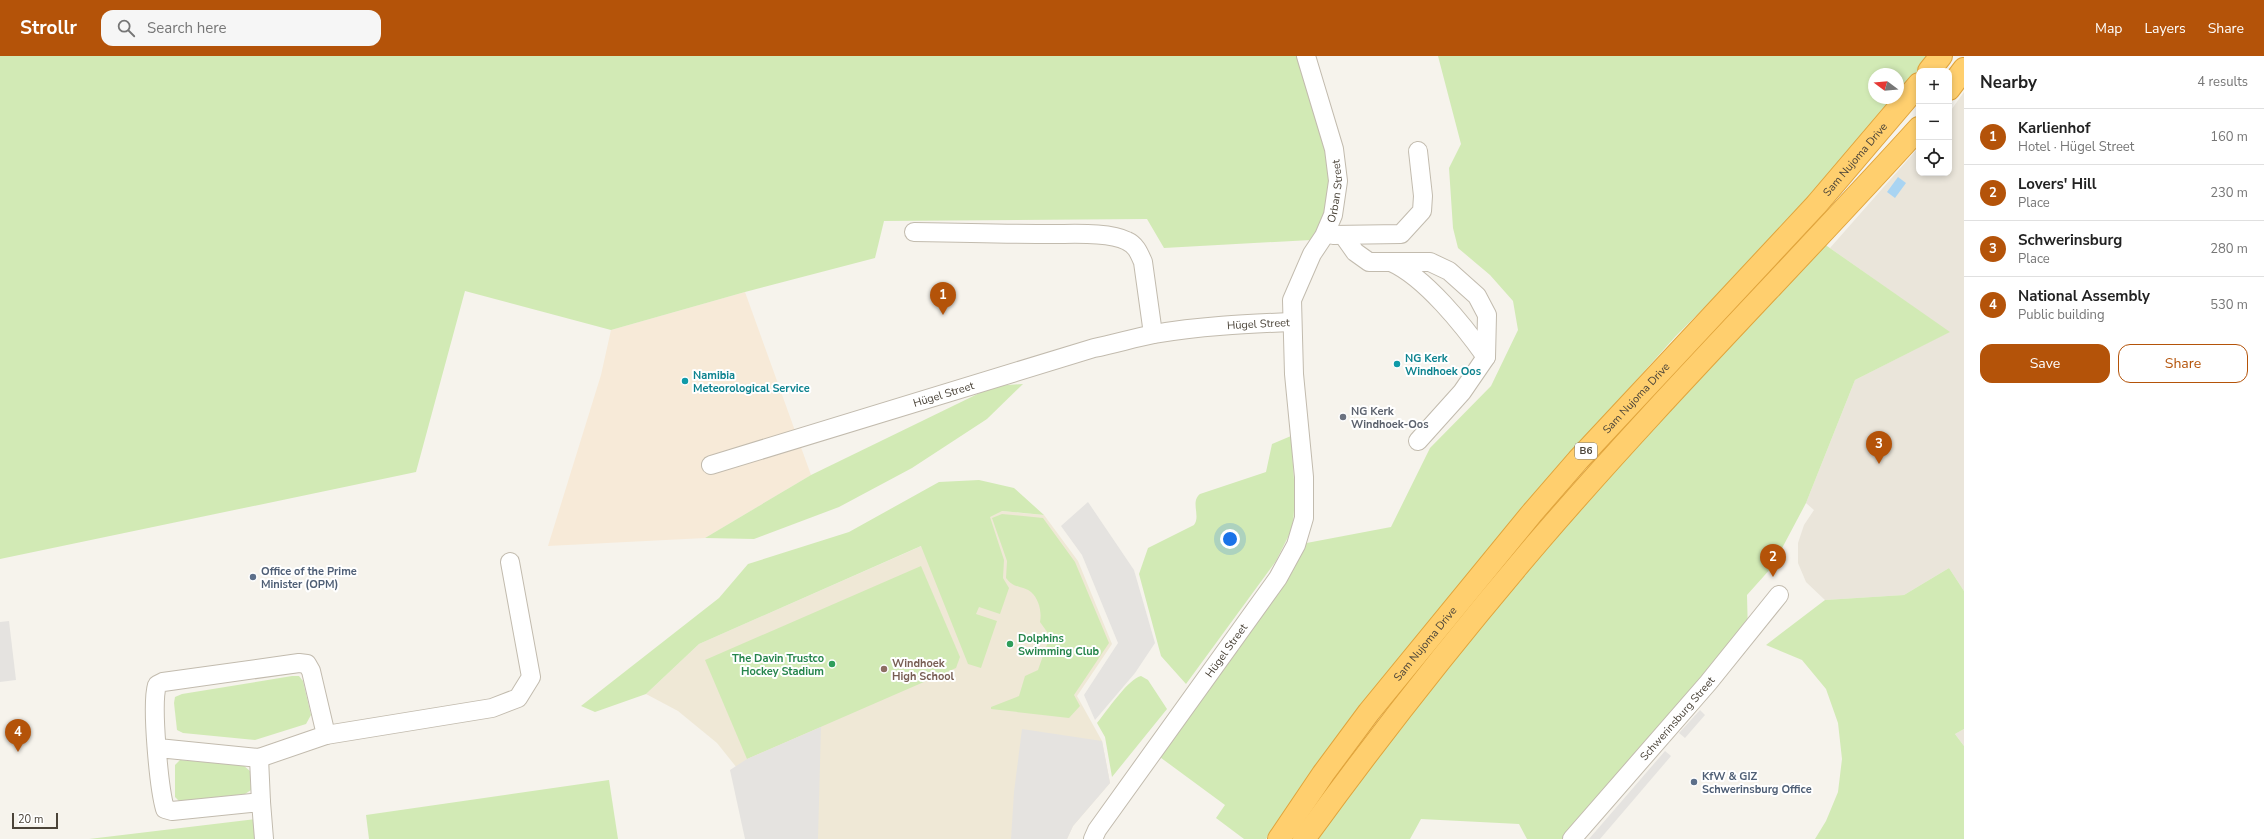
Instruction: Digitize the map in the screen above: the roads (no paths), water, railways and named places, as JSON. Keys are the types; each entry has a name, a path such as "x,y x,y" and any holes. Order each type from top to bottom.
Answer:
{"highway":[{"path":"1931,68 1941,56"},
{"path":"1952,85 1964,69"},
{"name":"Sam Nujoma Drive","path":"1279,839 1323,774 1369,712 1532,513 1578,460 1816,205 1916,88"},
{"name":"Sam Nujoma Drive","path":"1304,839 1368,751 1539,542 1621,450 1916,131"}],"street":[{"name":"Orban Street","path":"1291,322 1292,300 1312,254 1324,236 1333,215 1338,181 1337,165 1306,56"},
{"path":"1324,236 1401,234 1422,211 1424,196 1418,151"},
{"path":"914,232 1072,234 1112,237 1126,240 1133,244 1143,262 1153,334"},
{"path":"1343,235 1355,252 1369,262 1430,262 1449,271 1477,296 1487,315 1486,356 1462,392 1418,442"},
{"path":"1389,261 1407,269 1441,302 1465,327 1486,356"},
{"name":"Hügel Street","path":"711,465 1094,348 1153,334 1237,324 1291,322 1294,374 1304,477 1304,518 1296,545 1278,578 1097,830 1093,839"},
{"path":"158,748 259,758 326,735 492,708 518,698 531,677 510,562"},
{"name":"Schwerinsburg Street","path":"1572,839 1708,683 1779,596"},
{"path":"261,802 172,811 165,809 154,695 157,685 163,682 299,662 306,664 311,671 326,735"},
{"path":"259,758 264,839"}],"water":[{"path":"1898,177 1906,183 1895,198 1887,192"}],"place":[{"name":"Karlienhof","path":"943,315"},
{"name":"NG Kerk Windhoek Oos","path":"1397,364"},
{"name":"Namibia Meteorological Service","path":"685,381"},
{"name":"NG Kerk Windhoek-Oos","path":"1343,417"},
{"name":"Schwerinsburg","path":"1879,464"},
{"name":"Office of the Prime Minister (OPM)","path":"253,577"},
{"name":"Lovers' Hill","path":"1773,577"},
{"name":"Dolphins Swimming Club","path":"1010,644"},
{"name":"The Davin Trustco Hockey Stadium","path":"832,664"},
{"name":"Windhoek High School","path":"884,669"},
{"name":"National Assembly","path":"18,752"},
{"name":"KfW & GIZ Schwerinsburg Office","path":"1694,782"}]}
